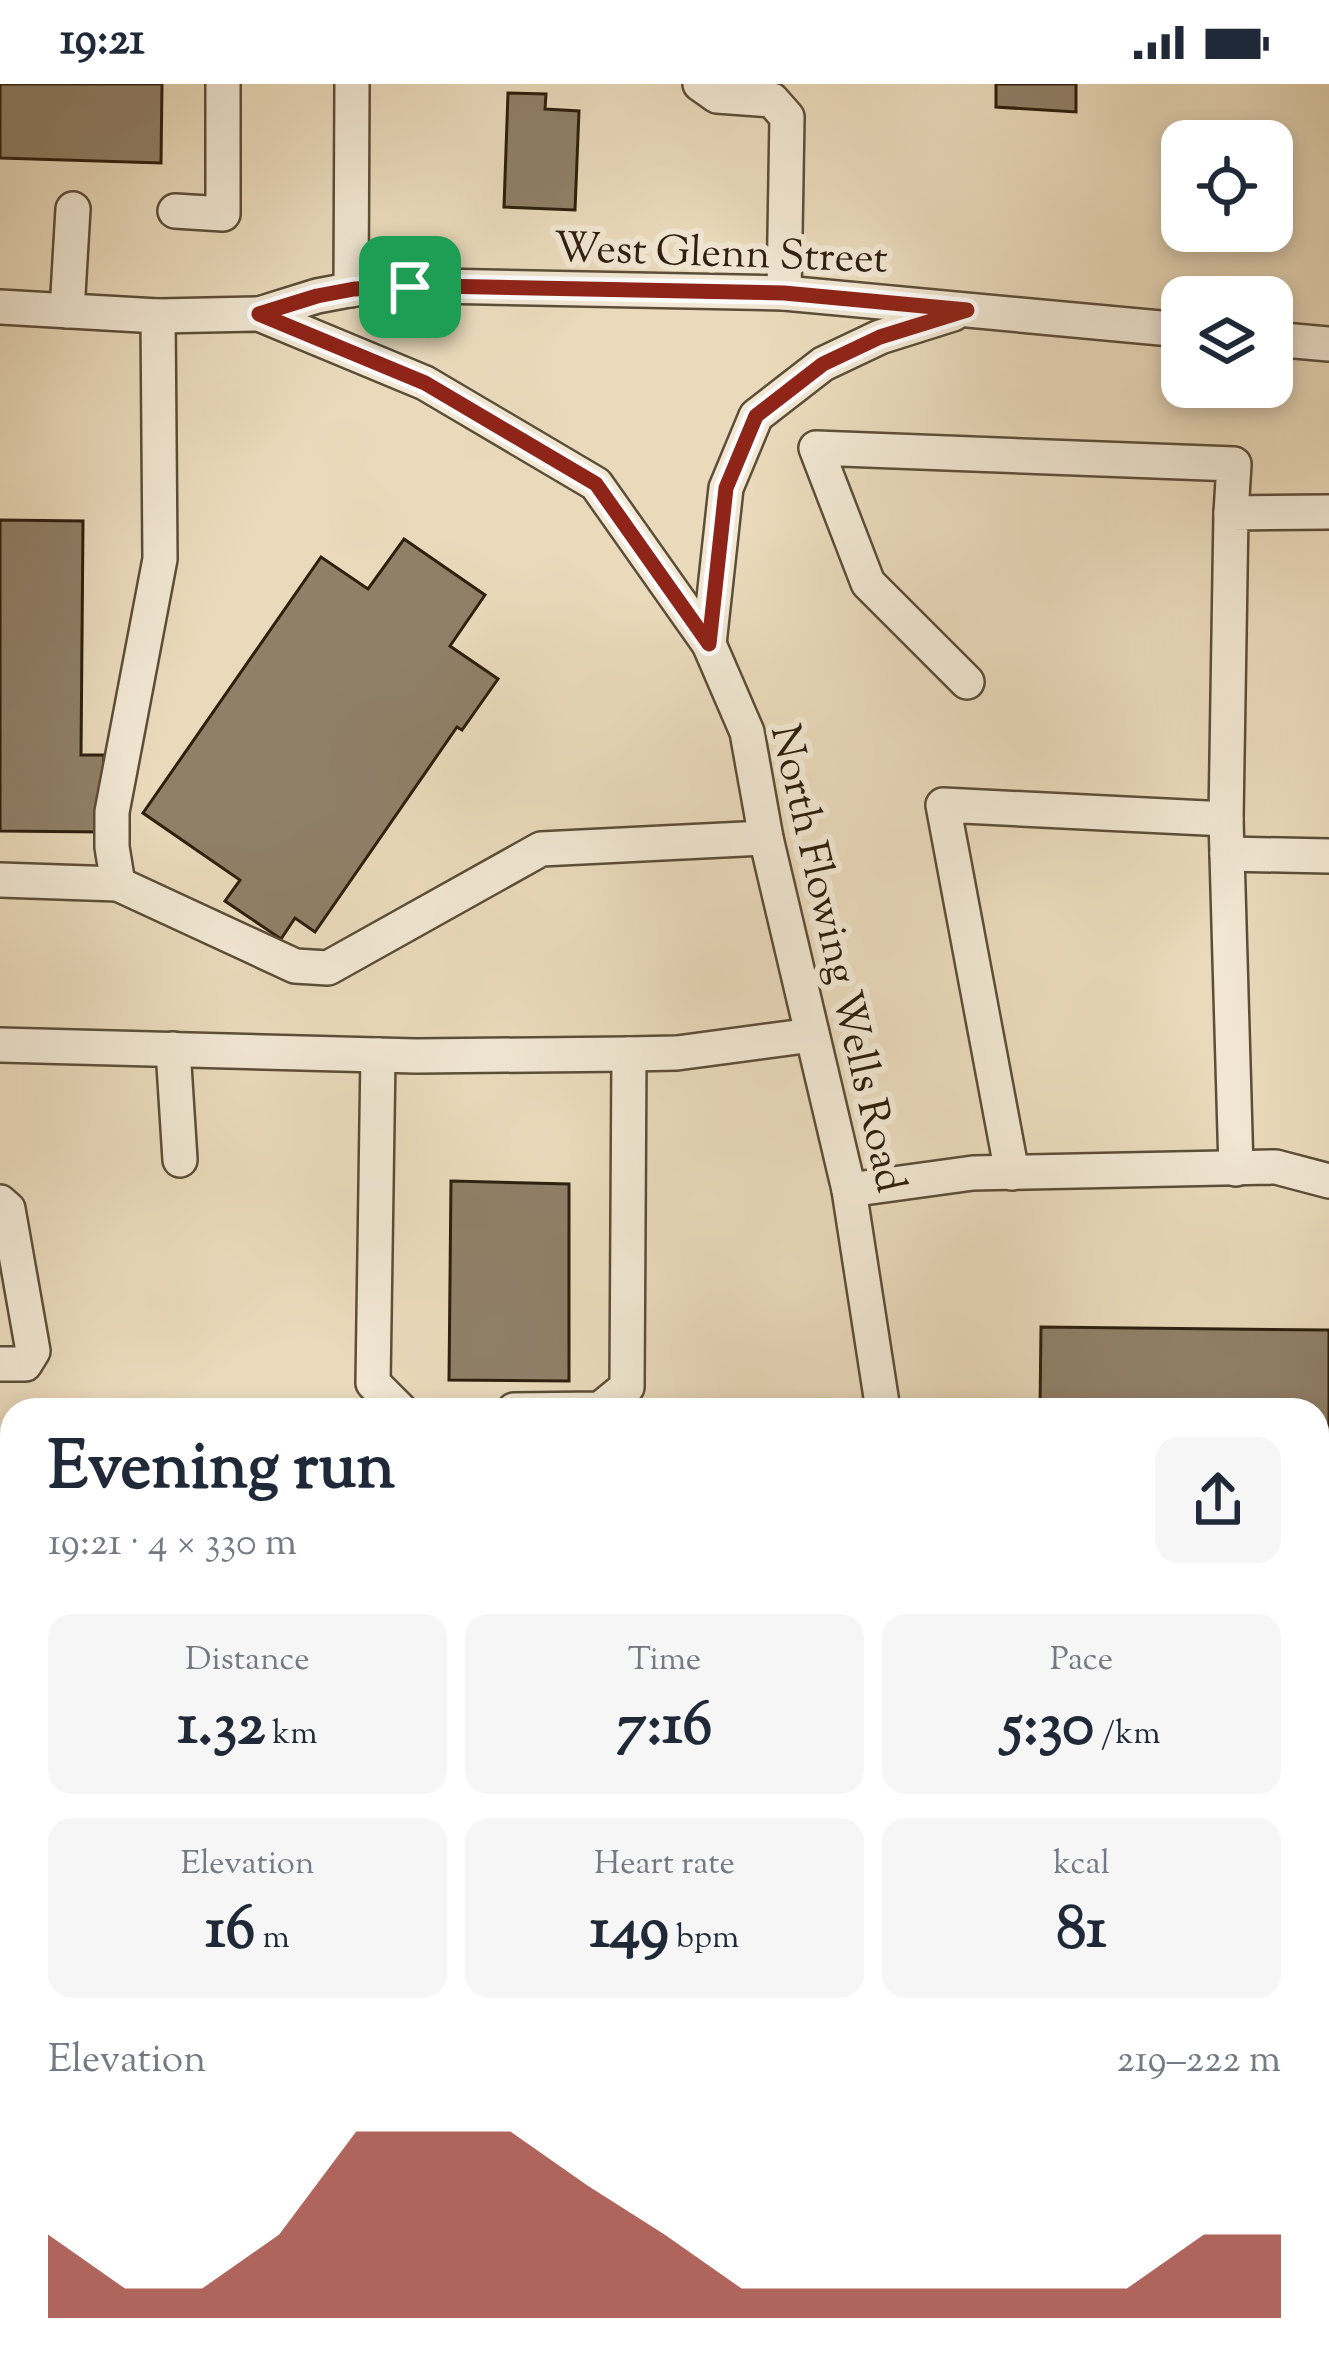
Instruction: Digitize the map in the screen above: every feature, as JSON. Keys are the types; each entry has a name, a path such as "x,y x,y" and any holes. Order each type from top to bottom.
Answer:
{"street":[{"path":"175,211 223,214 223,84"},
{"path":"351,290 352,84"},
{"path":"700,84 717,96 772,100 787,117 784,293"},
{"path":"67,310 73,209"},
{"name":"West Glenn Street","path":"259,314 351,290 437,286 784,293 1161,328"},
{"name":"North Flowing Wells Road","path":"0,307 158,316 259,314 425,383 596,484 709,644 747,732 766,838 849,1190 881,1398"},
{"path":"709,644 726,488 756,416 823,364 880,337 967,310"},
{"path":"118,884 112,812 160,560 158,316"},
{"path":"1293,341 1329,344"},
{"path":"967,682 868,584 815,448 1234,464 1226,819 1235,1169"},
{"path":"1232,513 1329,512"},
{"path":"1012,1173 943,806 1226,819"},
{"path":"0,880 118,884 295,966 328,968 542,849 766,838"},
{"path":"1227,854 1329,856"},
{"path":"0,1045 378,1055 629,1054 677,1053 812,1035"},
{"path":"173,1049 180,1160"},
{"path":"614,1398 627,1387 629,1054"},
{"path":"378,1055 373,1384 388,1398"},
{"path":"849,1190 1012,1173 1276,1168 1329,1180"},
{"path":"0,1202 8,1209 33,1351 25,1364 0,1364"}],"building":[{"path":"0,84 162,84 161,163 0,158"},
{"path":"996,84 1076,84 1076,112 996,107"},
{"path":"508,93 546,94 545,109 579,111 575,210 504,207"},
{"path":"0,520 83,521 81,755 104,755 103,832 0,831"},
{"path":"404,539 485,595 450,646 498,679 462,730 457,727 315,932 295,918 281,939 225,901 240,880 143,813 321,557 368,589"},
{"path":"451,1181 569,1184 569,1381 449,1380"},
{"path":"1041,1327 1329,1330 1329,1398 1040,1398"}],"route":[{"path":"410,287 784,293 967,310 880,337 823,364 756,416 726,488 709,644 596,484 425,383 259,314 354,289 410,287"}]}
